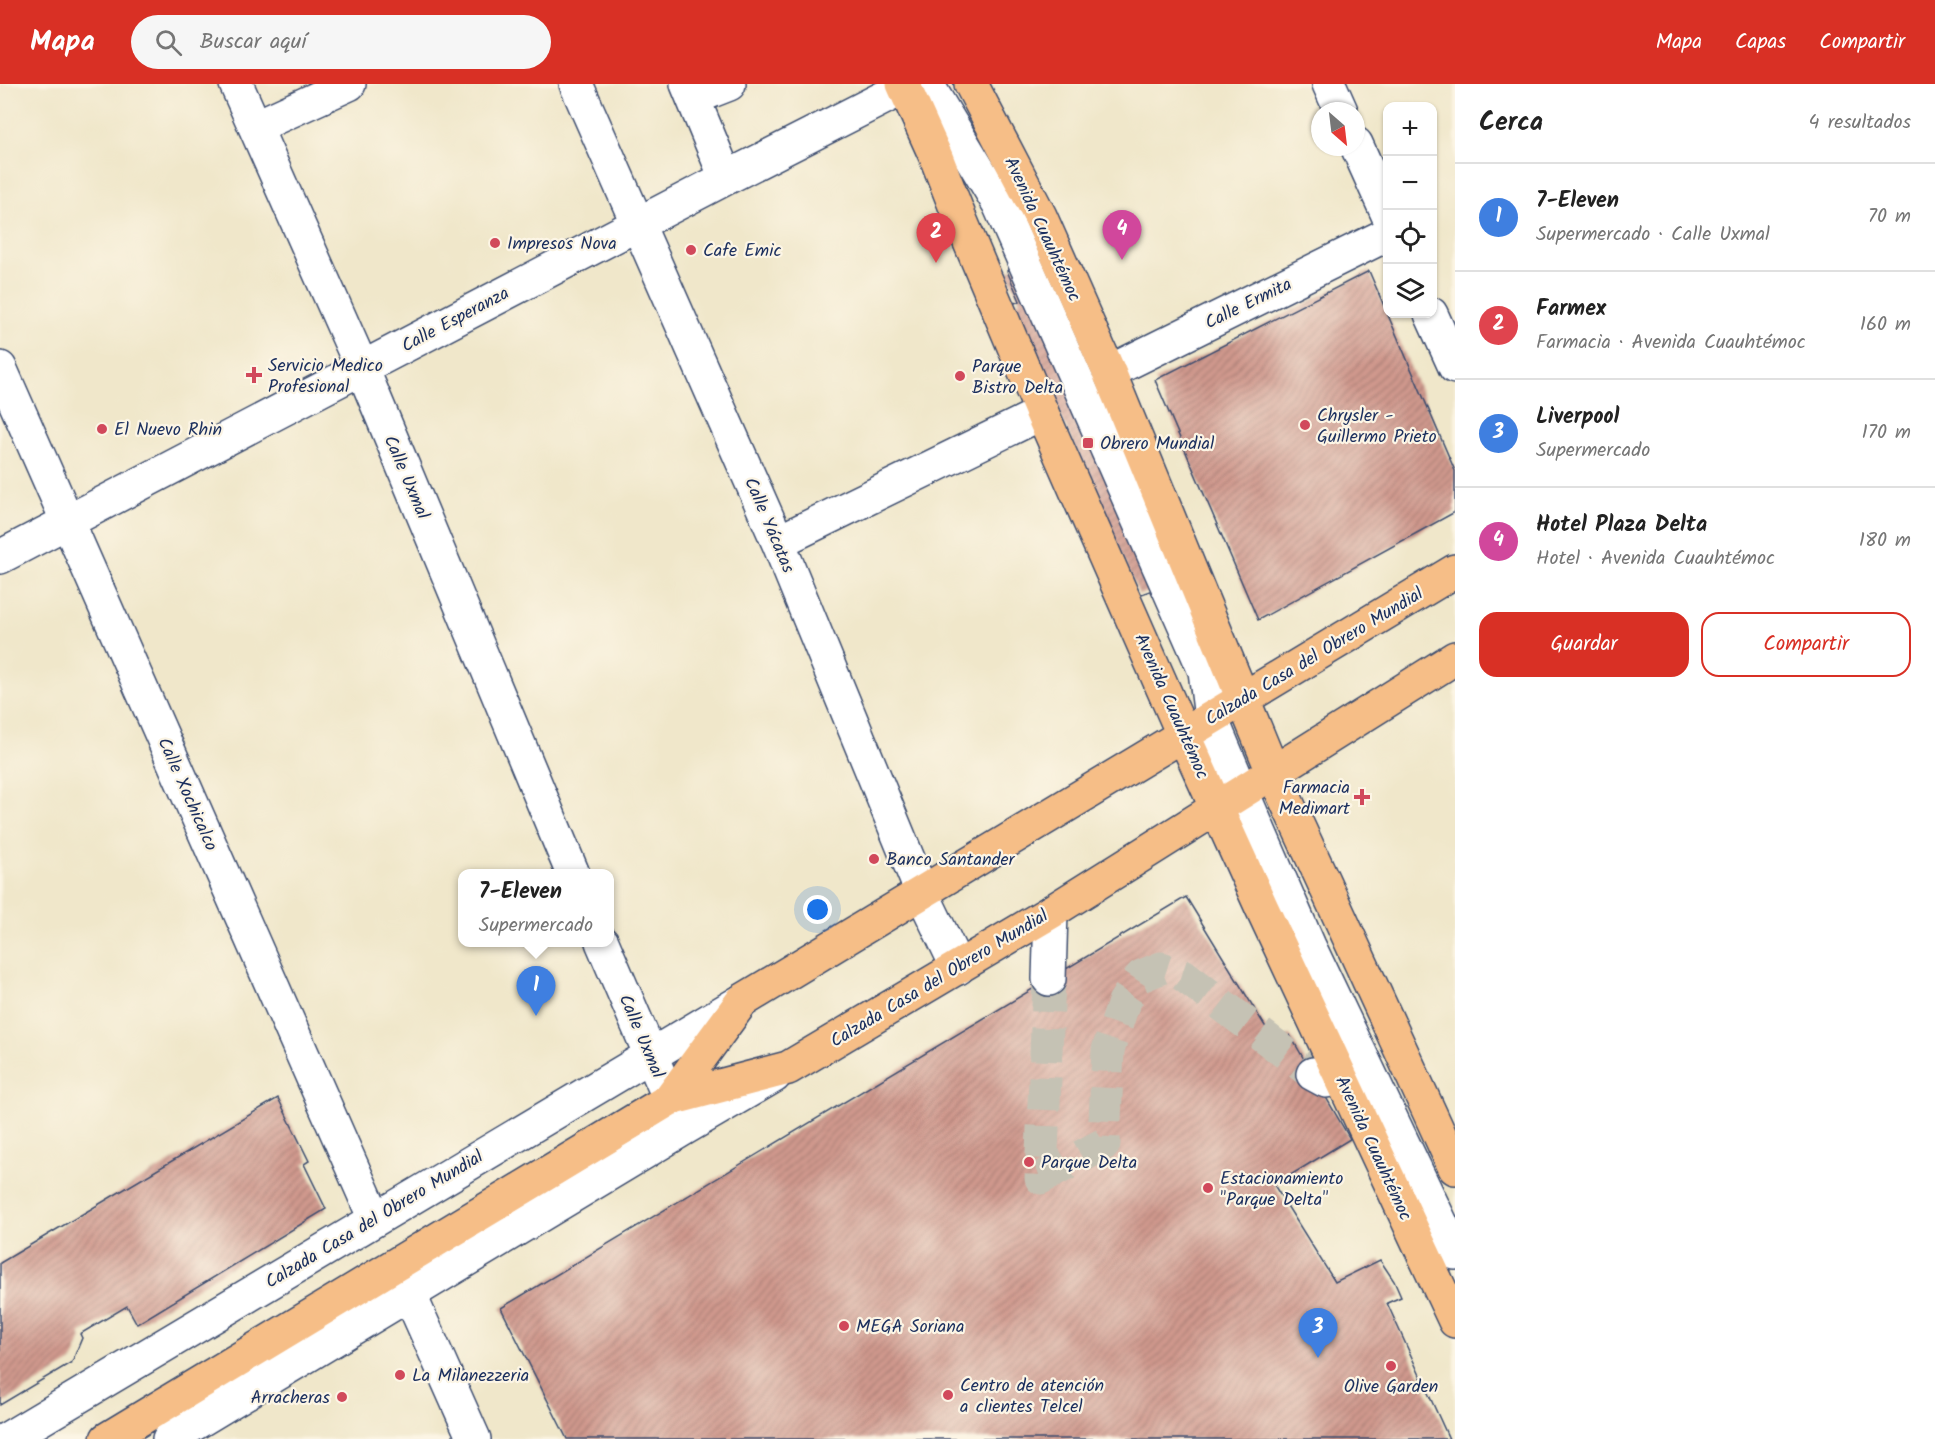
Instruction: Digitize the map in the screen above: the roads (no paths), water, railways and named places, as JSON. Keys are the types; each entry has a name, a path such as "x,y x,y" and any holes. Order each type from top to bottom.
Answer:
{"main road":[{"name":"Avenida Cuauhtémoc","path":"971,84 1040,216 1109,372 1273,772 1455,1168"},
{"name":"Avenida Cuauhtémoc","path":"914,85 936,157 961,221 1042,412 1197,726 1230,800 1261,906 1327,1077 1455,1321"},
{"name":"Calzada Casa del Obrero Mundial","path":"669,1099 742,1001 1455,571"},
{"name":"Calzada Casa del Obrero Mundial","path":"107,1439 669,1099 788,1068 1051,912 1455,658"}],"street":[{"name":"Calle Uxmal","path":"236,84 362,368 571,869"},
{"path":"255,127 350,84"},
{"name":"Calle Yácatas","path":"576,84 778,542 922,893 958,968"},
{"path":"726,178 690,91 729,84"},
{"path":"1329,84 1337,102"},
{"name":"Calle Esperanza","path":"0,557 726,178 914,85"},
{"name":"Avenida Cuauhtémoc","path":"914,85 999,204 1205,671 1197,726"},
{"path":"1361,156 1386,210"},
{"name":"Calle Ermita","path":"1109,372 1383,236"},
{"path":"1433,318 1455,367"},
{"name":"Calle Xochicalco","path":"0,368 375,1219"},
{"path":"778,542 1042,412"},
{"name":"Avenida Cuauhtémoc","path":"1230,800 1309,946 1455,1253"},
{"path":"1049,979 1051,912"},
{"name":"Calle Uxmal","path":"604,947 683,1129"},
{"name":"Calzada Casa del Obrero Mundial","path":"7,1439 649,1054 742,1001"},
{"name":"Calzada Casa del Obrero Mundial","path":"169,1439 788,1068"},
{"path":"396,1264 474,1439"}],"tunnel":[{"path":"1049,979 1041,1178 1104,1144 1108,1050 1124,1002 1141,976 1161,968 1183,975 1313,1074"}],"place":[{"name":"Impresos Nova","path":"495,243"},
{"name":"Cafe Emic","path":"691,250"},
{"name":"Hotel Plaza Delta","path":"1122,260"},
{"name":"Farmex","path":"936,263"},
{"name":"Servicio Medico Profesional","path":"254,375"},
{"name":"Parque Bistro Delta","path":"960,376"},
{"name":"Chrysler - Guillermo Prieto","path":"1305,425"},
{"name":"El Nuevo Rhin","path":"102,429"},
{"name":"Obrero Mundial","path":"1088,443"},
{"name":"Farmacia Medimart","path":"1362,797"},
{"name":"Banco Santander","path":"874,859"},
{"name":"7-Eleven","path":"536,1016"},
{"name":"Parque Delta","path":"1029,1162"},
{"name":"Estacionamiento \"Parque Delta\"","path":"1208,1188"},
{"name":"MEGA Soriana","path":"844,1326"},
{"name":"Liverpool","path":"1318,1358"},
{"name":"Olive Garden","path":"1391,1366"},
{"name":"La Milanezzeria","path":"400,1375"},
{"name":"Centro de atención a clientes Telcel","path":"948,1395"},
{"name":"Arracheras","path":"342,1397"}]}
